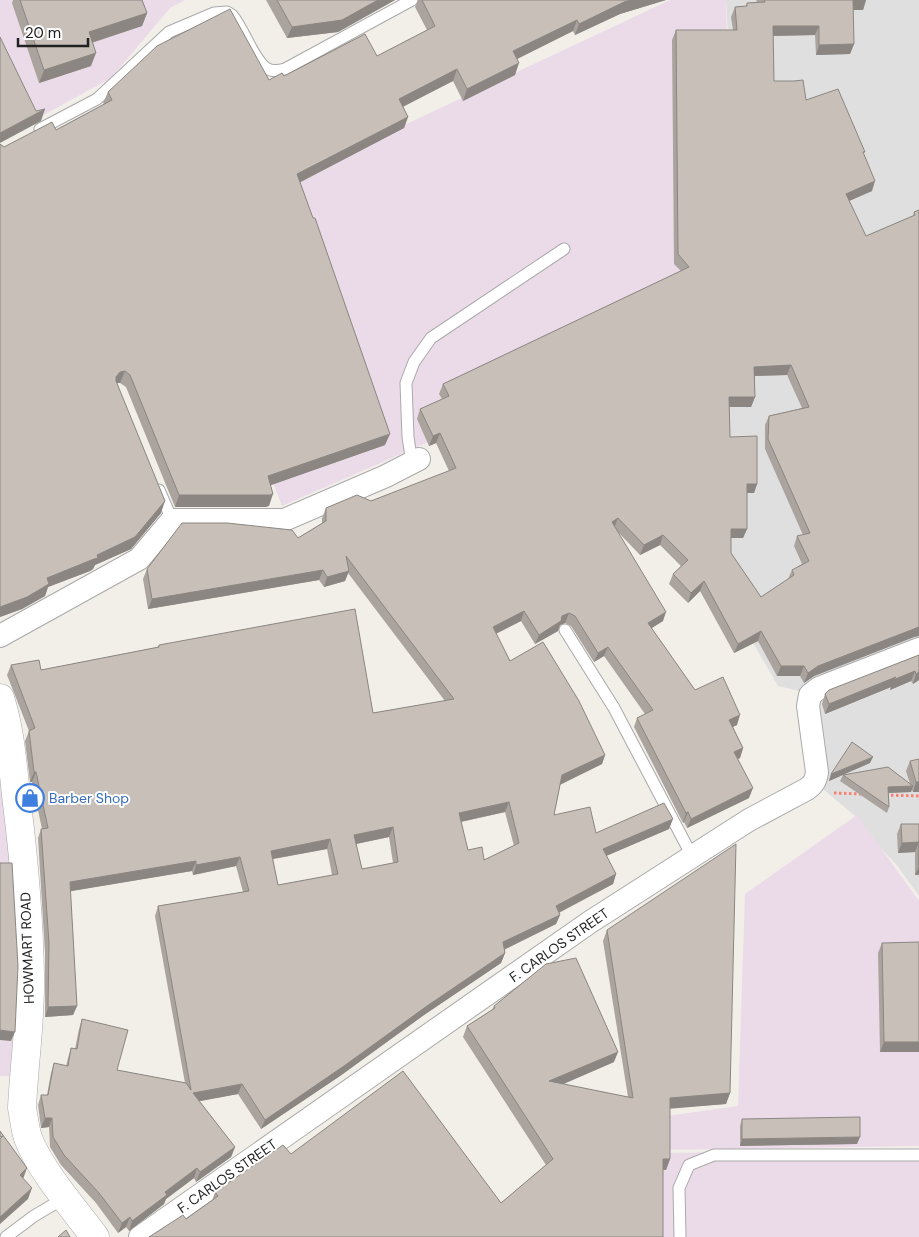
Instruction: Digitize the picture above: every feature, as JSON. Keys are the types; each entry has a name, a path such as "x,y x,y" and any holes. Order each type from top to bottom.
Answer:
{"street":[{"path":"0,636 140,559 172,520 284,520 416,461"},
{"path":"812,785 816,779 816,772 808,706 810,695 819,688 919,649"},
{"name":"HOWMART ROAD","path":"0,698 9,735 7,762 20,833 30,976 23,1116 28,1138 36,1154 95,1237"},
{"name":"F. CARLOS STREET","path":"140,1237 590,922 749,820 812,785"}],"lane":[{"path":"32,134 97,99 170,32 214,13 226,12 232,15 261,63 272,71 278,71 293,65 412,0"},
{"path":"416,461 408,437 406,383 414,362 431,338 564,249"},
{"path":"154,477 172,520"},
{"path":"565,630 614,708 692,856"},
{"path":"680,1237 679,1188 689,1165 714,1154 919,1155"},
{"path":"6,1237 34,1216 66,1197"}],"path":[{"path":"812,785 828,793 864,794"},
{"path":"882,795 919,796"}],"shaded area":[{"path":"0,0 185,0 170,8 111,78 0,139"},
{"path":"670,0 726,0 732,259 440,437 282,506 175,233"},
{"path":"726,0 919,0 919,896 860,820 824,790 817,695 778,686 721,587 728,36"},
{"path":"0,769 15,873 15,1041 10,1076 0,1076"},
{"path":"857,815 919,901 919,1146 660,1150 660,1117 738,1106 745,894"},
{"path":"919,1149 919,1237 649,1237 660,1153"}],"building":[{"path":"20,0 142,0 147,13 89,32 96,53 44,70"},
{"path":"277,0 378,0 342,20 292,27"},
{"path":"422,0 631,0 579,24 577,20 513,51 519,63 467,89 457,69 399,99 408,117 297,174 313,218 315,218 390,434 268,476 273,494 270,495 179,495 130,375 125,371 120,372 116,377 116,381 165,501 135,537 97,555 98,558 47,578 49,584 27,597 0,607 0,144 4,147 52,122 56,130 112,100 108,92 157,46 230,9 269,80 282,73 284,76 365,34 377,56 435,26"},
{"path":"764,0 853,0 854,44 819,45 819,26 773,26 774,81 803,80 806,100 838,89 865,152 863,152 875,181 846,194 866,236 915,215 914,212 919,210 919,627 818,666 808,673 804,666 781,666 761,631 738,644 704,581 691,593 673,574 688,560 663,535 644,545 618,518 612,522 666,612 648,623 695,690 723,677 740,715 729,720 743,748 734,752 753,788 691,819 688,812 686,813 637,718 653,710 608,647 598,653 575,616 569,613 562,616 561,621 539,635 524,611 493,627 510,661 543,642 579,701 605,755 562,775 554,815 590,807 596,833 664,803 673,819 603,849 616,874 556,906 560,915 503,942 505,953 265,1120 242,1084 193,1093 235,1147 200,1172 197,1168 165,1192 167,1195 132,1221 130,1217 122,1223 99,1193 64,1155 53,1137 52,1118 45,1118 41,1095 48,1095 54,1063 68,1066 71,1048 77,1049 82,1019 128,1030 117,1070 186,1083 191,1090 158,906 249,891 240,857 196,865 196,861 70,882 77,1006 48,1007 49,943 41,829 48,828 36,772 34,772 29,731 35,728 11,665 39,660 41,670 159,647 159,645 355,609 373,713 454,699 346,556 349,571 327,577 323,570 152,599 147,569 182,523 227,523 292,530 298,538 326,521 326,508 357,495 371,501 456,468 440,433 433,436 420,409 449,396 443,384 689,267 678,254 676,30 737,30 735,7 747,6 747,3 765,2","holes":["791,365 809,407 769,416 768,439 810,533 797,536 809,561 792,570 794,575 761,597 731,553 731,529 747,529 747,484 757,484 757,436 730,437 729,397 755,397 754,367","509,802 519,843 484,860 482,847 468,850 459,813","393,827 398,862 362,869 354,835","330,839 338,874 278,885 271,851"]},
{"path":"0,37 36,111 45,109 0,133"},
{"path":"919,655 919,672 916,674 915,671 893,680 896,677 829,704 825,694 829,690"},
{"path":"852,742 873,757 831,774"},
{"path":"919,759 919,782 916,782 910,761"},
{"path":"888,767 913,786 888,787 889,807 843,775"},
{"path":"901,824 919,824 919,842 902,843"},
{"path":"736,844 730,1093 670,1098 670,1159 663,1159 663,1237 149,1237 183,1215 186,1219 218,1196 215,1192 283,1145 291,1154 403,1071 501,1203 553,1159 467,1026 495,1008 494,1006 546,964 576,958 618,1052 549,1081 633,1098 607,930"},
{"path":"0,863 12,863 18,966 15,1032 0,1030"},
{"path":"919,942 919,1042 884,1042 882,943"},
{"path":"860,1117 860,1137 742,1139 742,1119"},
{"path":"0,1131 27,1168 20,1175 32,1188 0,1217 0,1139 3,1136 0,1137"},
{"path":"66,1230 70,1237 58,1237"}],"place":[{"name":"Barber Shop","path":"30,798"}]}
